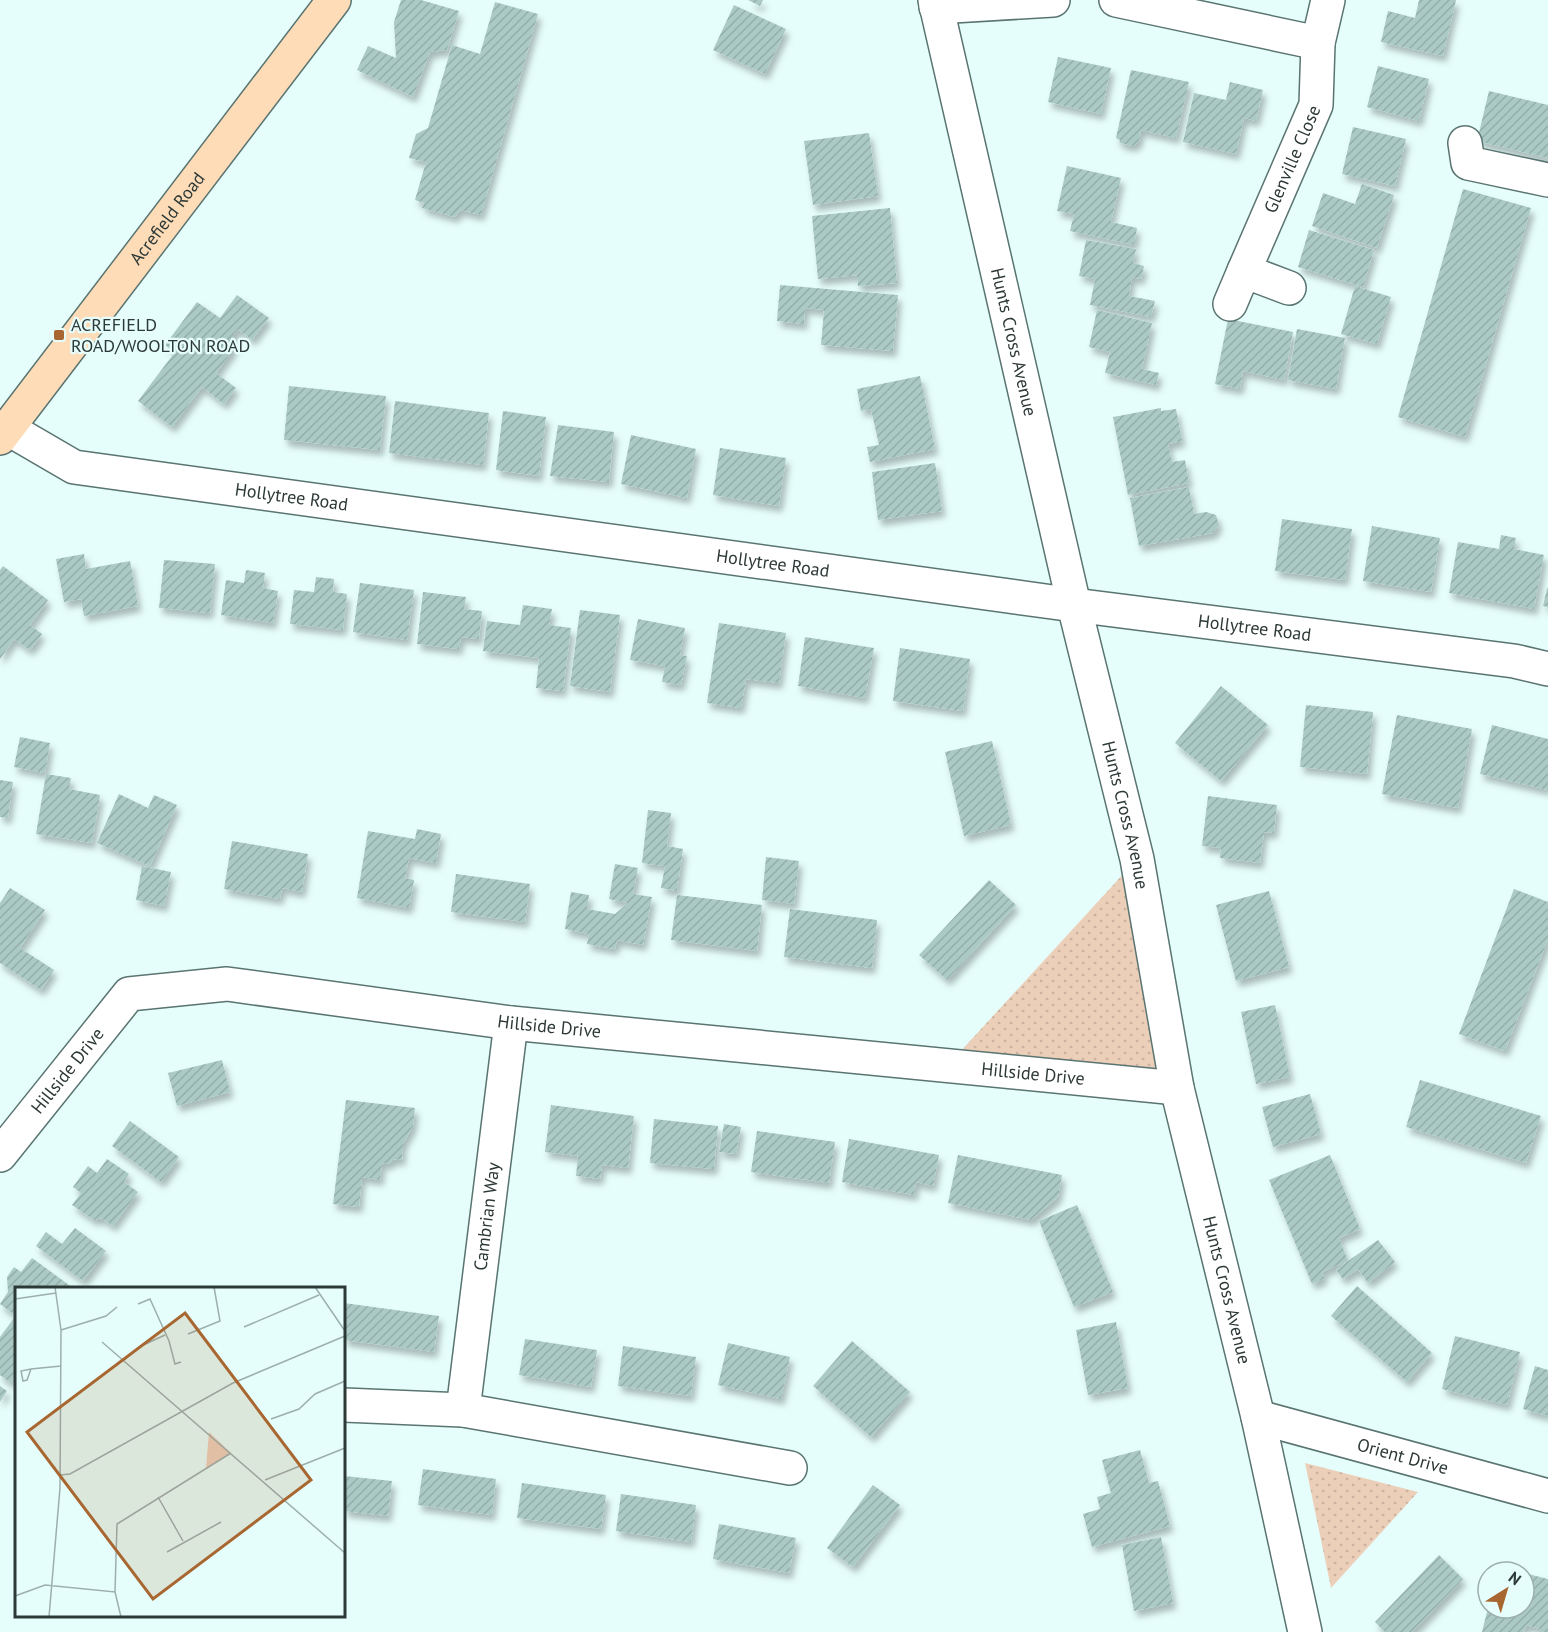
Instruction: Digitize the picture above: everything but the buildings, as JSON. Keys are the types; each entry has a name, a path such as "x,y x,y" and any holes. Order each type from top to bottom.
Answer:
{"main road":[{"name":"Acrefield Road","path":"4,433 334,0"}],"street":[{"path":"936,4 1053,0"},
{"path":"1116,0 1318,43"},
{"name":"Glenville Close","path":"1230,304 1316,105 1318,43 1328,0"},
{"name":"Hunts Cross Avenue","path":"936,4 1074,605 1137,859 1177,1088 1258,1417 1305,1632"},
{"path":"1465,143 1468,164 1548,180"},
{"path":"1244,271 1289,288"},
{"name":"Hollytree Road","path":"4,433 74,467 1074,605 1514,661 1548,669"},
{"name":"Hillside Drive","path":"0,1155 129,994 227,984 511,1023 1177,1088"},
{"name":"Cambrian Way","path":"463,1410 511,1023"},
{"path":"345,1405 463,1410 790,1468"},
{"name":"Orient Drive","path":"1258,1417 1548,1496"}],"shaded area":[{"path":"1137,859 1177,1088 948,1065"},
{"path":"1305,1463 1418,1492 1331,1588"}],"place":[{"name":"ACREFIELD ROAD/WOOLTON ROAD","path":"59,335"}]}
